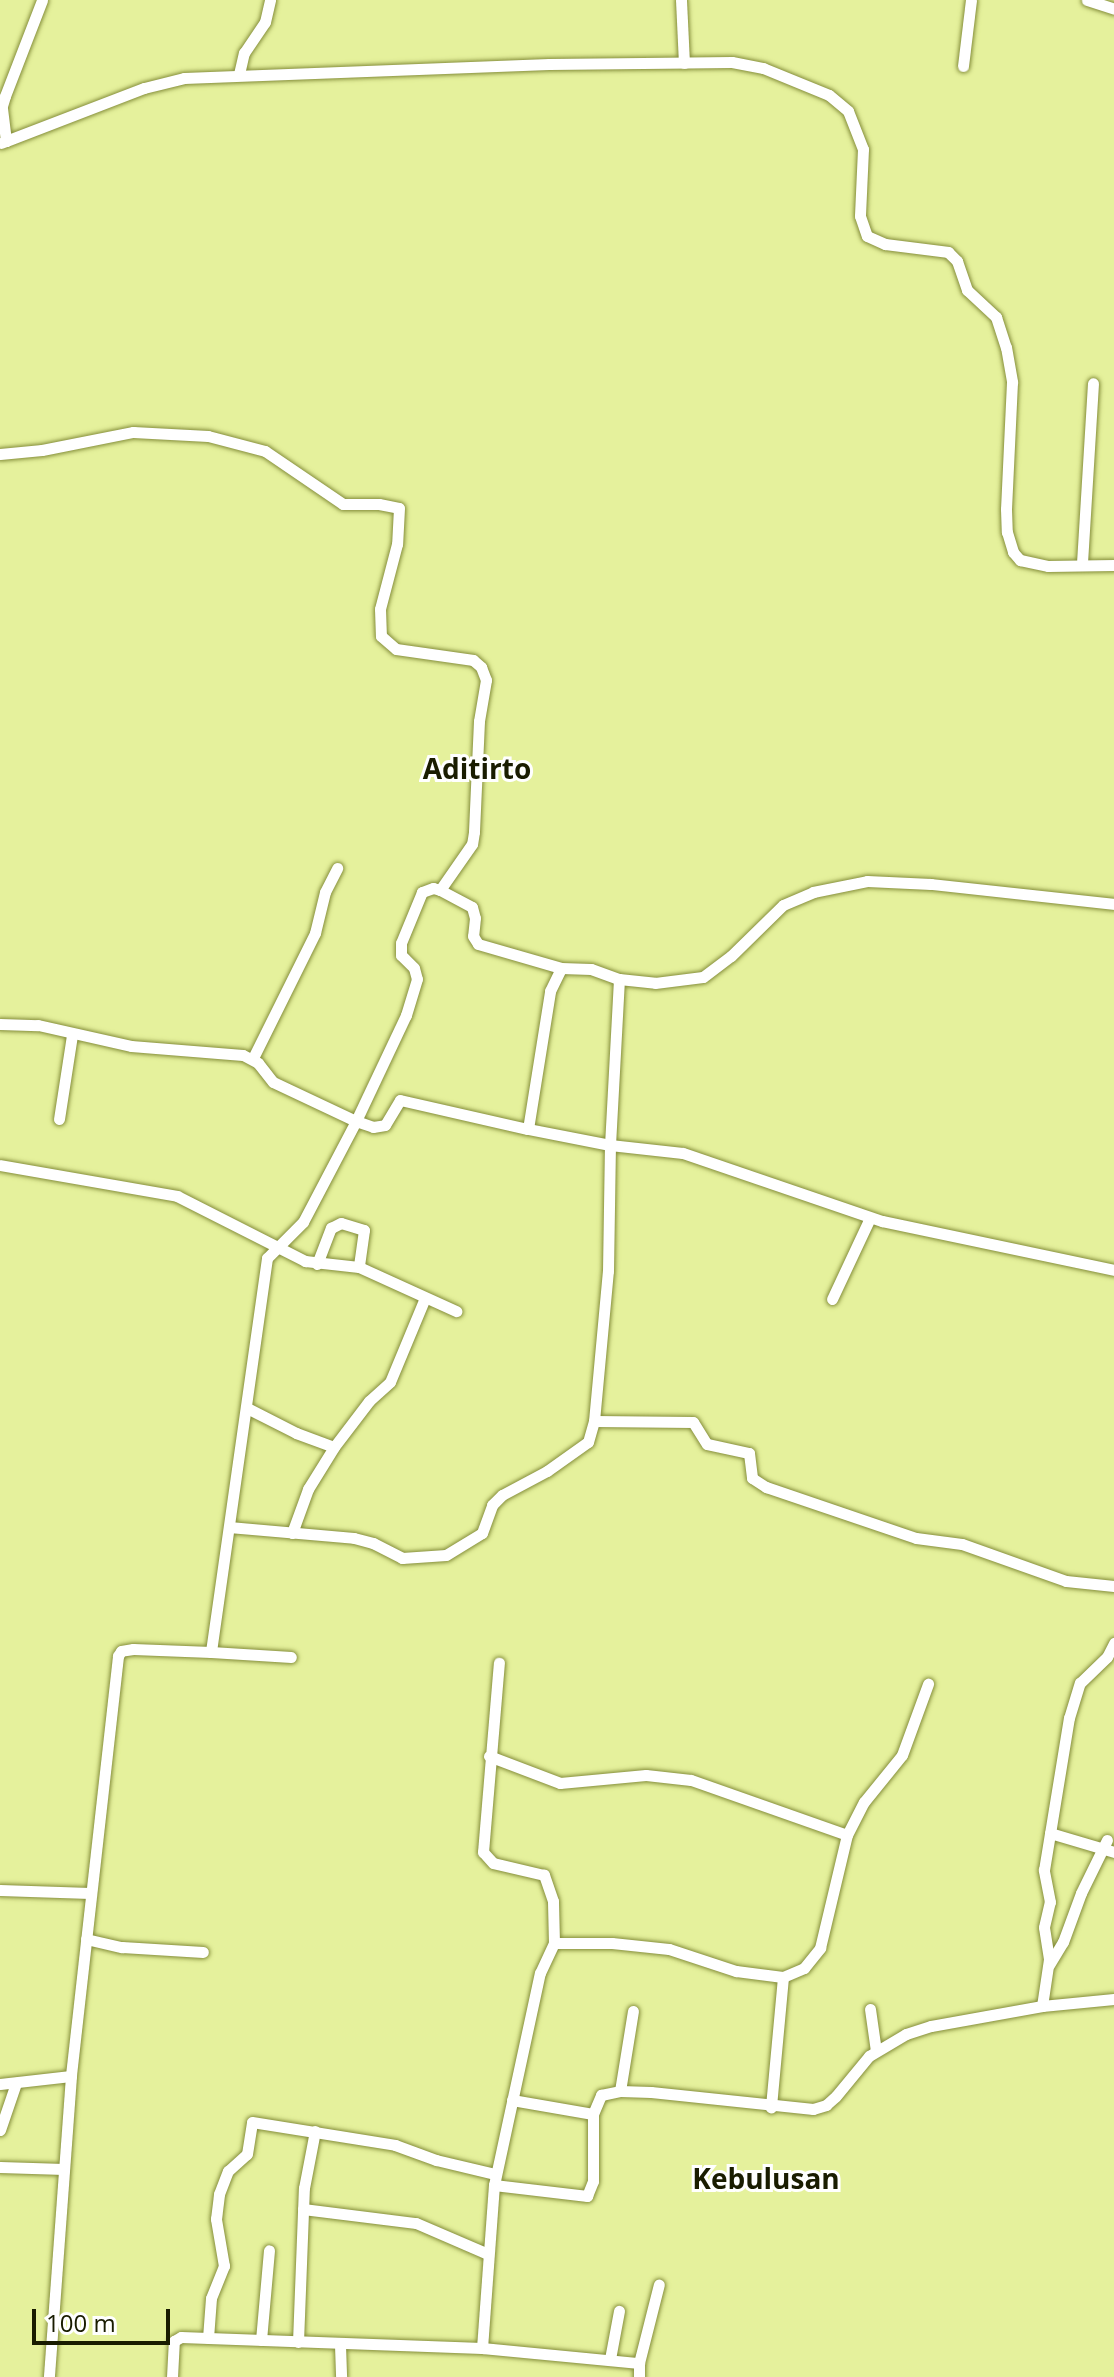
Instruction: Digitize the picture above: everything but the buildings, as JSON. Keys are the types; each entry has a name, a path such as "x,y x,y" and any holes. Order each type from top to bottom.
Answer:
{"street":[{"path":"42,0 2,106 3,142 161,83 239,74 732,62 763,68 829,95 848,111 863,149 862,231 885,244 930,247 953,255 967,290 991,311 1000,326 1012,382 1006,509 1007,532 1013,552 1020,560 1032,564 1114,565"},
{"path":"239,74 244,53 265,22 270,0"},
{"path":"681,0 684,63"},
{"path":"963,66 971,0"},
{"path":"1087,0 1114,9"},
{"path":"1082,563 1093,383"},
{"path":"0,454 42,450 133,432 208,436 265,451 343,504 379,504 401,510 397,544 380,609 381,636 396,649 473,660 481,667 486,680 479,721 472,844 440,890"},
{"path":"253,1058 315,933 325,892 337,868"},
{"path":"211,1652 265,1265 276,1247 303,1222 356,1121 416,985 417,974 401,955 405,931 422,892 440,890 472,907 475,918 473,936 478,944 561,968 591,969 619,979 655,983 703,977 731,956 783,905 813,892 867,881 931,884 1114,904"},
{"path":"528,1129 548,1004 561,968"},
{"path":"229,1527 354,1538 373,1543 402,1558 446,1555 482,1533 492,1505 502,1495 577,1452 588,1442 594,1421 608,1271 610,1145 619,979"},
{"path":"0,1024 38,1025 131,1046 253,1058 273,1082 356,1121 382,1127 396,1102 405,1100 610,1145 692,1155 870,1218 925,1233 1114,1270"},
{"path":"59,1119 72,1035"},
{"path":"0,1165 177,1196 276,1247 317,1264 329,1261 359,1267 456,1311"},
{"path":"832,1299 870,1218"},
{"path":"317,1264 331,1228 341,1223 364,1230 359,1267"},
{"path":"292,1533 308,1489 334,1447 369,1401 390,1382 425,1298"},
{"path":"247,1408 296,1433 334,1447"},
{"path":"594,1421 693,1422 707,1444 749,1453 752,1478 766,1487 916,1538 962,1544 1066,1581 1114,1586"},
{"path":"1042,2006 1048,1965 1044,1927 1050,1902 1044,1874 1077,1690 1107,1657 1114,1643"},
{"path":"49,2377 71,2076 118,1656 121,1651 133,1649 291,1657"},
{"path":"482,2348 494,2179 540,1973 554,1943 553,1901 544,1875 493,1863 483,1852 499,1663"},
{"path":"554,1943 612,1943 669,1949 736,1971 783,1977 813,1961 823,1944 847,1835 864,1802 902,1755 928,1684"},
{"path":"489,1756 560,1783 646,1775 691,1780 847,1835"},
{"path":"1048,1965 1063,1942 1081,1893 1109,1847 1050,1833"},
{"path":"0,1890 90,1893"},
{"path":"86,1939 122,1947 203,1952"},
{"path":"771,2107 783,1977"},
{"path":"208,2338 211,2298 224,2266 216,2219 219,2194 228,2171 247,2154 250,2126 257,2121 395,2145 494,2179 587,2196 593,2181 593,2114 601,2095 620,2091 802,2110 826,2105 876,2051 931,2026 1042,2006 1114,1999"},
{"path":"870,2009 876,2051"},
{"path":"620,2091 633,2011"},
{"path":"0,2084 71,2076"},
{"path":"0,2130 16,2083"},
{"path":"512,2100 593,2114"},
{"path":"298,2342 303,2209 315,2131"},
{"path":"0,2167 64,2169"},
{"path":"303,2209 416,2223 488,2254"},
{"path":"261,2340 269,2250"},
{"path":"639,2377 639,2363 659,2284"},
{"path":"610,2359 619,2311"},
{"path":"172,2377 175,2339 208,2338 482,2348 639,2363"},
{"path":"340,2345 341,2377"}],"district":[{"name":"Aditirto","path":"477,768"},
{"name":"Kebulusan","path":"766,2178"}]}
